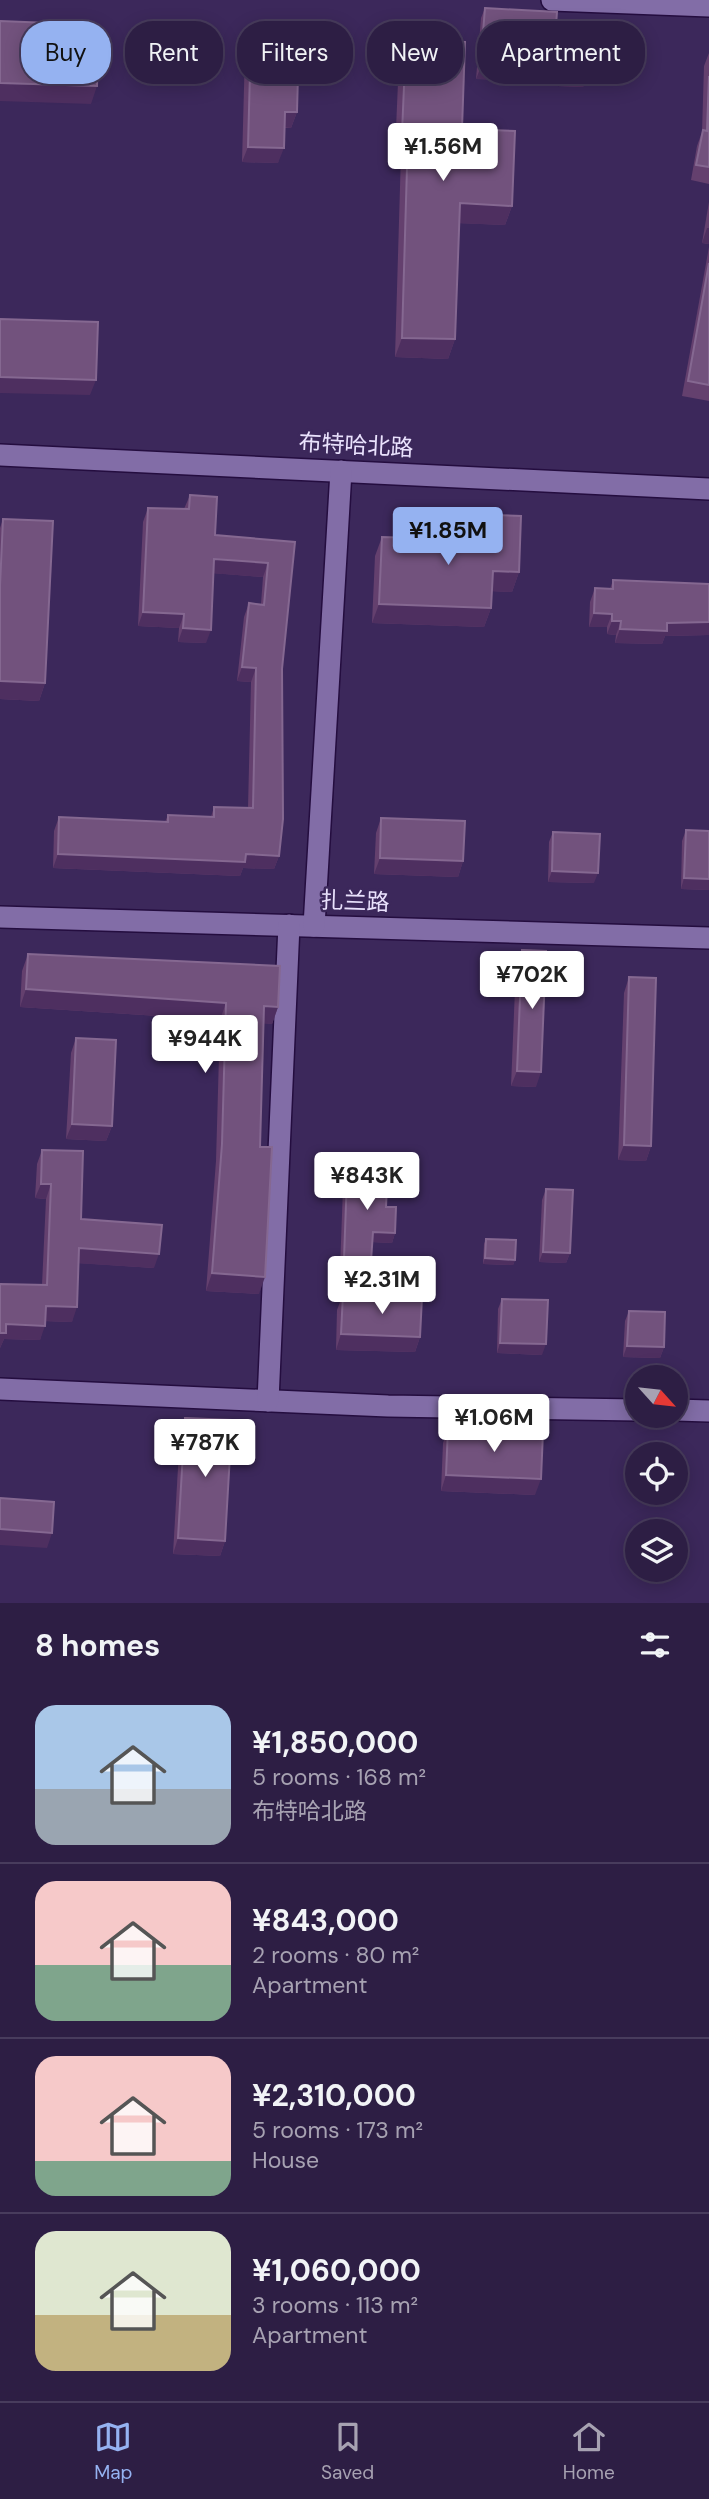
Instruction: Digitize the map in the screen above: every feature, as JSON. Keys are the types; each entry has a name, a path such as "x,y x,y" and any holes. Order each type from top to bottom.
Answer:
{"street":[{"path":"552,0 709,6"},
{"name":"布特哈北路","path":"0,455 709,489"},
{"path":"314,926 341,471"},
{"name":"扎兰路","path":"0,917 709,937"},
{"path":"268,1401 289,925"},
{"path":"0,1389 268,1401 625,1410"},
{"path":"688,1410 709,1411"}],"building":[{"path":"485,8 557,12 556,21 484,21"},
{"path":"0,21 21,22 21,84 0,83"},
{"path":"465,42 462,129 515,131 512,206 460,203 455,339 402,338 408,133 402,133 404,84 463,84"},
{"path":"709,76 709,167 696,165 703,130 707,131"},
{"path":"32,84 97,84 97,86"},
{"path":"250,84 298,84 297,112 285,112 284,148 248,147"},
{"path":"709,263 709,385 688,381"},
{"path":"0,319 98,322 96,380 0,377"},
{"path":"190,495 217,497 215,535 295,542 282,669 283,819 279,856 246,854 245,862 58,854 59,817 168,822 168,815 214,817 214,807 253,808 256,668 242,667 249,603 264,605 268,563 214,559 211,630 183,628 184,614 143,612 148,508 189,509"},
{"path":"492,515 521,516 519,572 493,571 491,608 379,604 382,537 491,540"},
{"path":"3,519 53,521 45,683 0,681"},
{"path":"613,580 709,584 709,622 667,623 667,631 620,629 621,621 612,621 612,614 594,613 595,588 613,589"},
{"path":"381,818 465,821 463,861 380,858"},
{"path":"686,830 709,831 709,879 684,878"},
{"path":"553,832 600,834 598,873 552,871"},
{"path":"522,950 546,951 541,1072 517,1071"},
{"path":"28,954 280,966 278,1007 264,1006 260,1147 272,1147 265,1277 212,1273 222,1144 226,1003 26,989"},
{"path":"629,977 656,978 651,1146 624,1145"},
{"path":"76,1038 116,1040 112,1126 72,1124"},
{"path":"42,1150 83,1151 81,1219 162,1225 159,1254 79,1248 77,1307 46,1306 45,1326 6,1324 6,1333 0,1333 0,1284 47,1285 51,1184 41,1184"},
{"path":"360,1165 388,1166 386,1207 396,1207 395,1233 373,1232 371,1261 344,1259 347,1177 359,1177"},
{"path":"546,1189 573,1190 570,1253 543,1252"},
{"path":"486,1239 516,1240 515,1260 485,1258"},
{"path":"343,1294 422,1297 420,1337 341,1334"},
{"path":"502,1299 548,1300 546,1344 500,1343"},
{"path":"629,1311 665,1312 664,1347 627,1346"},
{"path":"185,1418 232,1420 225,1541 178,1538"},
{"path":"448,1428 543,1432 541,1479 446,1475"},
{"path":"0,1498 54,1502 52,1533 0,1529"}]}
